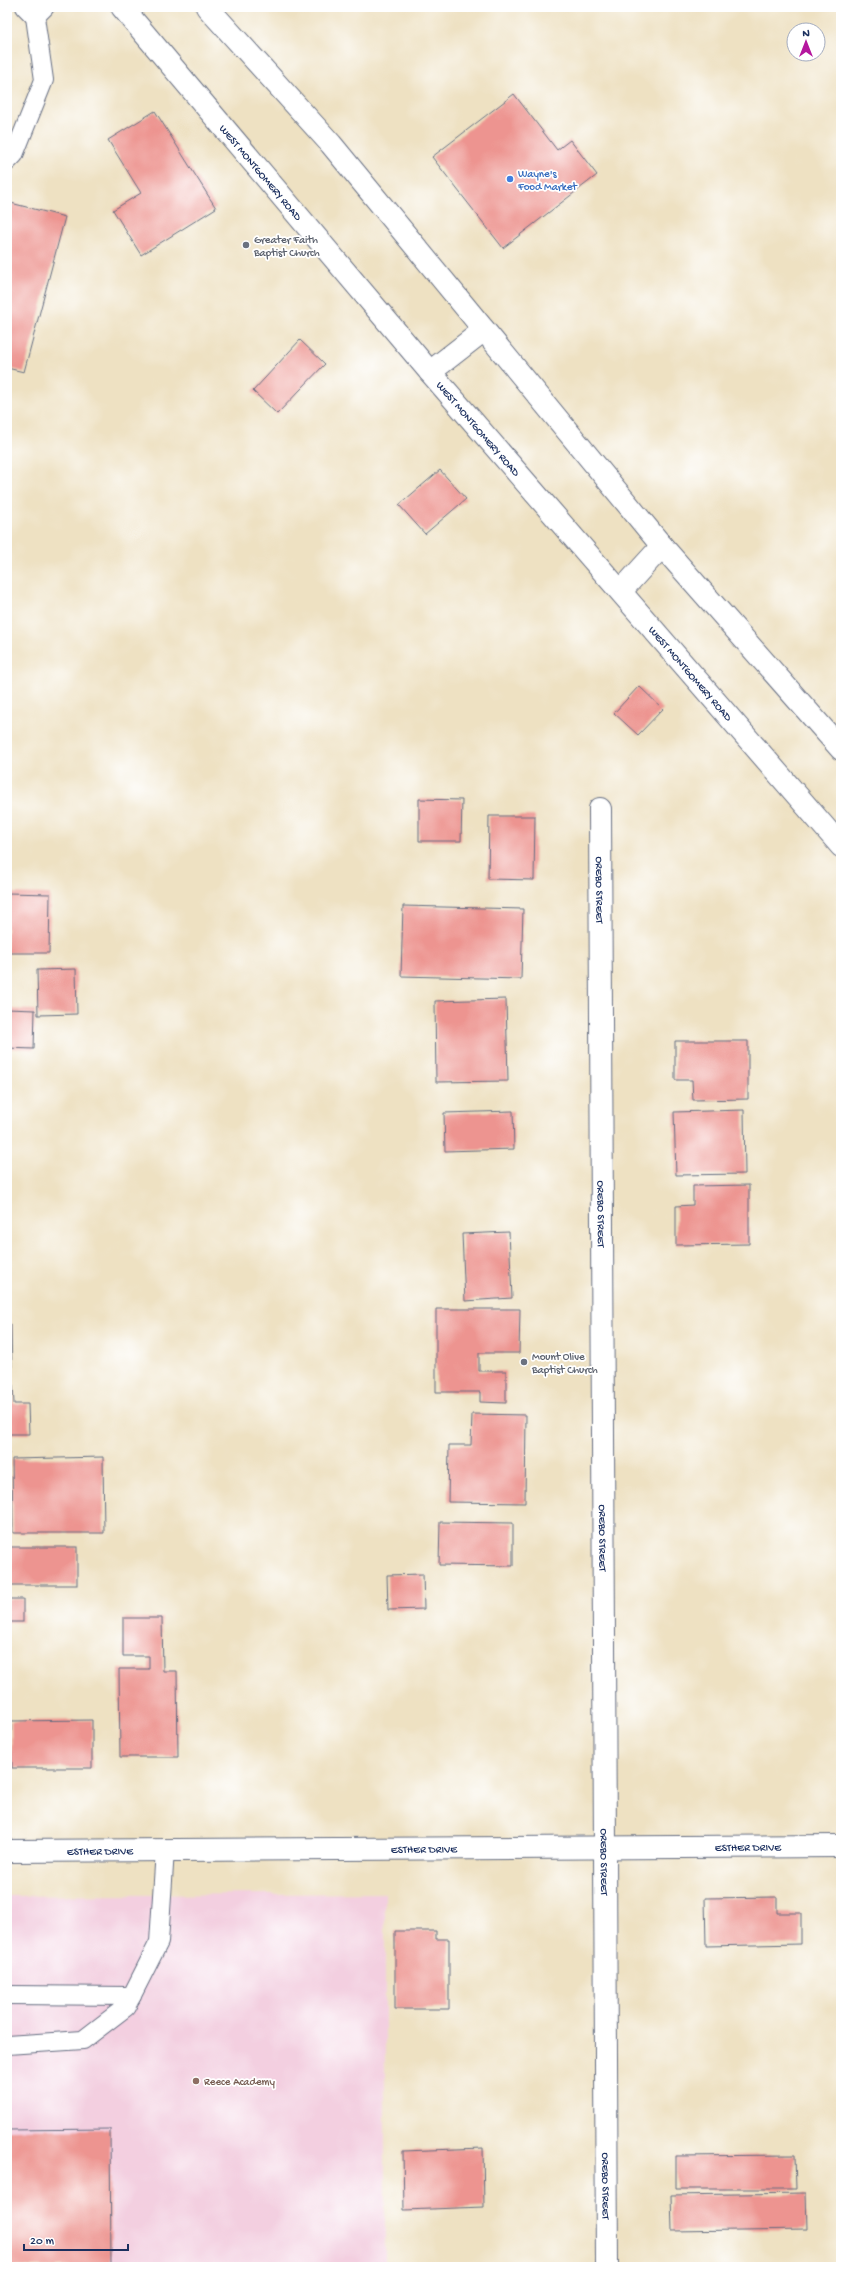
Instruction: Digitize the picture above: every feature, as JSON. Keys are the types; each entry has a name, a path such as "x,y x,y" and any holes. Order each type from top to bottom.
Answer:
{"street":[{"name":"WEST MONTGOMERY ROAD","path":"122,7 430,372 841,846"},
{"path":"207,7 331,144 662,546 841,749"},
{"path":"430,372 484,330"},
{"path":"621,591 662,546"},
{"name":"OREBO STREET","path":"600,809 607,2267"},
{"name":"ESTHER DRIVE","path":"7,1851 841,1846"}],"lane":[{"path":"7,162 14,155 44,80 35,10"},
{"path":"7,2045 83,2040 126,2007 159,1942 165,1850"},
{"path":"7,1995 132,1996"}],"shaded area":[{"name":"Reece Academy","path":"385,1893 385,2267 7,2267 7,1896"}],"building":[{"path":"514,94 557,150 570,140 597,175 503,248 432,157"},
{"path":"155,111 216,208 141,255 113,210 141,193 108,140"},
{"path":"7,202 65,217 24,372 7,368"},
{"path":"300,340 325,364 277,414 253,391"},
{"path":"440,470 466,499 425,534 399,505"},
{"path":"639,686 663,709 638,735 614,713"},
{"path":"419,799 462,800 461,841 419,841"},
{"path":"489,816 535,816 534,880 488,879"},
{"path":"7,893 50,894 49,953 7,953"},
{"path":"403,906 523,909 521,979 401,976"},
{"path":"76,969 77,1014 38,1015 37,970"},
{"path":"506,999 508,1081 436,1082 435,1001"},
{"path":"7,1009 35,1010 34,1049 7,1048"},
{"path":"675,1041 748,1041 748,1099 693,1100 692,1080 675,1080"},
{"path":"744,1110 745,1174 676,1175 674,1112"},
{"path":"513,1111 514,1149 445,1151 444,1113"},
{"path":"749,1185 749,1244 676,1245 676,1206 693,1205 693,1186"},
{"path":"509,1232 512,1298 465,1301 462,1234"},
{"path":"436,1309 520,1309 519,1353 479,1353 479,1371 506,1371 506,1403 480,1402 480,1392 436,1392"},
{"path":"7,1324 11,1324 12,1374 7,1374"},
{"path":"7,1385 13,1385 14,1404 28,1404 29,1434 9,1434 9,1454 7,1454"},
{"path":"472,1414 526,1415 525,1503 448,1502 449,1445 471,1445"},
{"path":"103,1457 104,1533 13,1533 12,1459"},
{"path":"440,1522 513,1523 513,1566 439,1565"},
{"path":"7,1547 77,1547 77,1585 7,1585"},
{"path":"423,1574 424,1609 388,1610 387,1575"},
{"path":"7,1599 23,1599 23,1622 7,1622"},
{"path":"123,1618 162,1618 163,1671 177,1671 178,1757 120,1757 119,1669 149,1669 149,1656 123,1656"},
{"path":"92,1720 92,1768 12,1768 11,1721"},
{"path":"777,1897 777,1913 801,1913 801,1944 706,1946 705,1898"},
{"path":"395,1931 436,1931 436,1939 449,1939 449,2009 395,2009"},
{"path":"110,2129 111,2267 7,2267 7,2130"},
{"path":"483,2148 484,2207 404,2210 403,2151"},
{"path":"795,2155 796,2189 676,2189 676,2156"},
{"path":"806,2193 807,2229 672,2231 671,2195"}],"place":[{"name":"Wayne's Food Market","path":"510,179"},
{"name":"Greater Faith Baptist Church","path":"246,245"},
{"name":"Mount Olive Baptist Church","path":"524,1362"},
{"name":"Reece Academy","path":"196,2081"}]}
